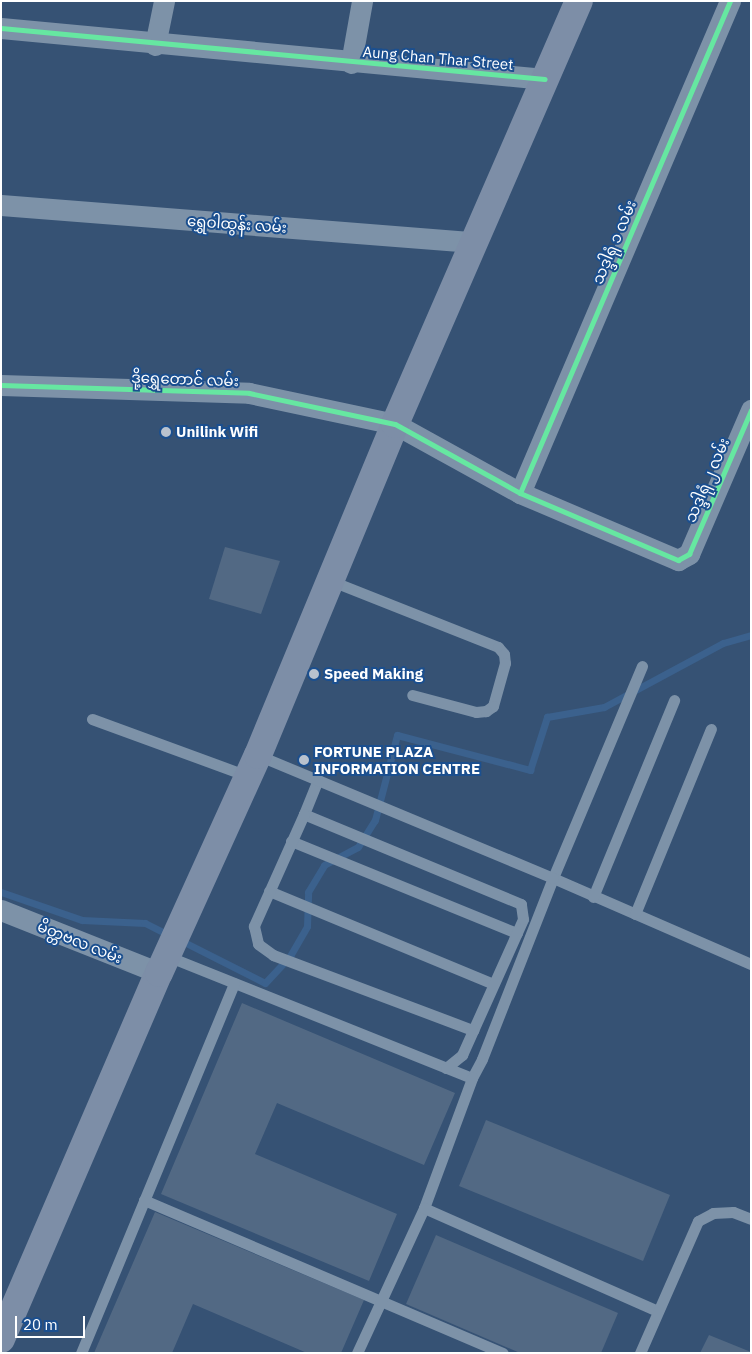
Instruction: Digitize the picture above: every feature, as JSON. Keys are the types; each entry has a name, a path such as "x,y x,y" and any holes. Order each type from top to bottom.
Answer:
{"main road":[{"path":"2,1338 163,965 253,766 395,424 579,1"}],"street":[{"path":"155,45 164,1"},
{"path":"351,63 362,1"},
{"name":"သဒ္ဒါရုံ ၁ လမ်း","path":"520,492 730,1"},
{"name":"Aung Chan Thar Street","path":"1,28 155,45 545,79"},
{"name":"ရွှေဝါထွန်း လမ်း","path":"1,205 473,242"},
{"name":"ဒို့ရွှေတောင် လမ်း","path":"1,385 248,393 395,424 520,492 678,560 685,559"},
{"name":"သဒ္ဒါရုံ ၂ လမ်း","path":"685,559 751,410"},
{"name":"မိတ္တဗလ လမ်း","path":"1,910 163,965"}],"lane":[{"path":"329,580 498,647 504,654 505,663 493,706 486,711 476,712 412,695"},
{"path":"357,1353 380,1299 424,1208 472,1078 552,878 642,666"},
{"path":"593,897 674,700"},
{"path":"92,719 253,766 318,780 751,964"},
{"path":"635,914 711,729"},
{"path":"318,780 254,926 258,944 274,954 473,1030"},
{"path":"304,814 521,904 523,919 462,1055 446,1068"},
{"path":"291,841 517,932"},
{"path":"269,891 494,984"},
{"path":"163,965 234,983 472,1078"},
{"path":"81,1353 234,983"},
{"path":"144,1200 503,1353"},
{"path":"424,1208 656,1311"},
{"path":"640,1353 656,1311 698,1222 713,1213 733,1212 751,1219"}],"building":[{"path":"225,547 280,561 261,614 209,599"},
{"path":"242,1003 455,1093 424,1165 277,1103 255,1154 397,1214 369,1281 161,1194"},
{"path":"486,1120 670,1195 643,1261 459,1186"},
{"path":"155,1212 364,1300 341,1353 307,1353 193,1304 172,1353 94,1353"},
{"path":"436,1235 618,1313 601,1353 520,1353 406,1304"},
{"path":"709,1335 751,1352 751,1353 700,1353"}],"waterway":[{"path":"180,940 265,983 290,956 307,926 308,892 324,865 358,847 375,820 397,735 530,770 547,717 604,707 723,643 751,635"},
{"path":"1,892 82,920 145,923 170,936"}],"cycle path":[{"path":"520,493 730,1"},
{"path":"1,28 545,79"},
{"path":"1,385 249,393 395,424 520,493 678,560 689,554 751,410"}],"place":[{"name":"Unilink Wifi","path":"166,432"},
{"name":"Speed Making","path":"314,674"},
{"name":"FORTUNE PLAZA INFORMATION CENTRE","path":"304,760"}]}
